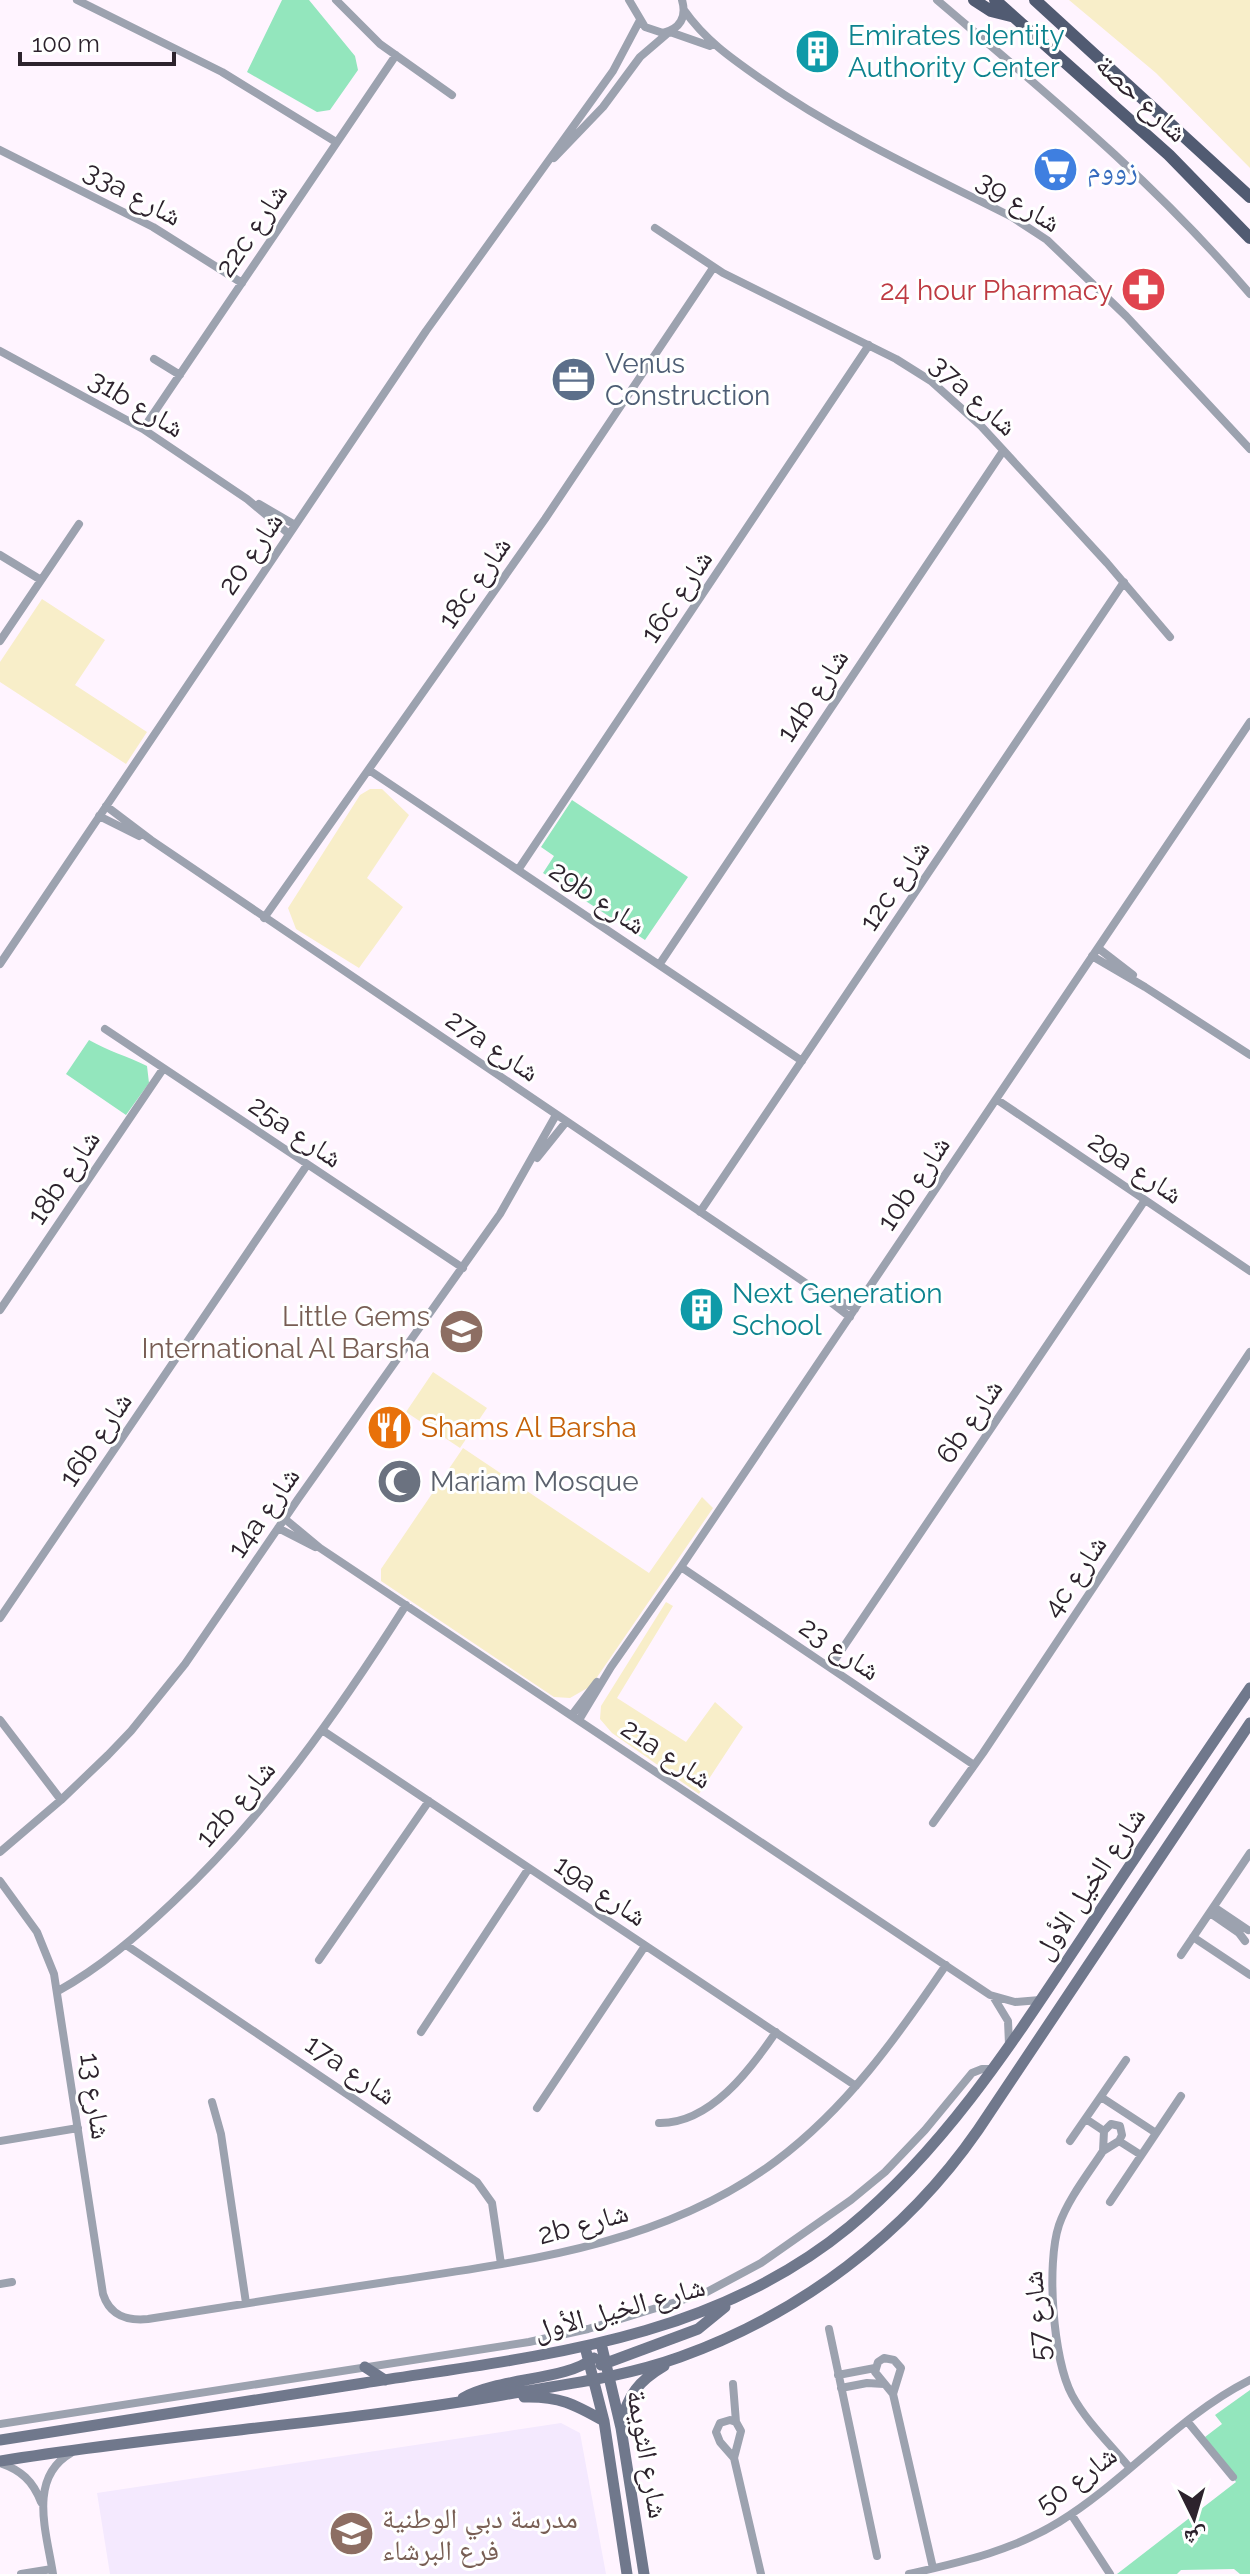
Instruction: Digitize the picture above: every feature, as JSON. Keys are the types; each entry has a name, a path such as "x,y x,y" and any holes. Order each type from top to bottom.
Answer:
{"main road":[{"path":"974,0 991,11 1014,17"},
{"name":"شارع حصة","path":"995,0 1169,155 1250,238"},
{"name":"شارع حصة","path":"1035,0 1250,197"},
{"name":"شارع الخيل الأول","path":"0,2440 585,2347 664,2327 729,2303 803,2261 870,2209 944,2132 1009,2045 1250,1688"},
{"name":"شارع الخيل الأول","path":"0,2462 200,2432 340,2419 454,2403 610,2376 679,2358 735,2334 792,2303 856,2259 939,2183 978,2130 1250,1723"},
{"path":"1128,1904 1119,1900 1119,1894 1151,1845 1154,1830"},
{"path":"594,2379 596,2370 606,2363 698,2329 715,2318 729,2303"},
{"path":"454,2403 490,2386 575,2368 589,2362 597,2354 601,2343"},
{"name":"شارع الثويمة","path":"601,2343 621,2428 644,2574"},
{"name":"شارع الثويمة","path":"585,2347 604,2421 627,2574"},
{"path":"621,2428 626,2405 636,2387 648,2375 679,2358"},
{"path":"365,2367 385,2380"},
{"path":"488,2397 557,2398 604,2421"}],"street":[{"path":"77,0 222,72 336,142"},
{"path":"336,0 365,31 452,95"},
{"path":"629,0 639,18"},
{"name":"شارع 20","path":"0,964 426,331 543,171 567,131 621,57 639,18 640,0"},
{"path":"937,0 1098,139 1218,256 1250,294"},
{"name":"شارع 20","path":"543,171 603,107 640,57 680,24 684,4"},
{"name":"شارع 39","path":"684,4 718,49"},
{"name":"شارع 39","path":"639,18 649,30 669,32 718,49 835,126 1036,231 1126,316 1250,449"},
{"name":"22c شارع","path":"143,429 396,55"},
{"name":"33a شارع","path":"0,150 153,227 242,283"},
{"name":"37a شارع","path":"655,228 713,268 869,345 931,381 1003,451 1124,582 1170,637"},
{"name":"18c شارع","path":"264,918 545,519 713,268"},
{"name":"16c شارع","path":"518,870 869,345"},
{"name":"31b شارع","path":"0,351 143,429 247,499 295,525"},
{"path":"154,359 180,375"},
{"name":"14b شارع","path":"659,965 1003,451"},
{"name":"31b شارع","path":"247,499 289,534"},
{"path":"0,641 79,524"},
{"path":"0,555 41,580"},
{"name":"12c شارع","path":"700,1212 1124,582"},
{"name":"10b شارع","path":"576,1718 1250,722"},
{"name":"29b شارع","path":"369,770 802,1061"},
{"name":"27a شارع","path":"106,806 264,918 852,1313"},
{"name":"27a شارع","path":"99,816 151,840"},
{"path":"1095,952 1250,1055"},
{"name":"25a شارع","path":"105,1029 463,1268"},
{"name":"18b شارع","path":"0,1310 163,1069"},
{"name":"29a شارع","path":"996,1099 1250,1271"},
{"name":"14a شارع","path":"0,1852 61,1800 131,1731 168,1687 500,1214 529,1168 556,1115"},
{"name":"14a شارع","path":"529,1168 566,1122"},
{"name":"16b شارع","path":"0,1618 307,1165"},
{"name":"6b شارع","path":"830,1667 1145,1200"},
{"name":"4c شارع","path":"933,1823 1250,1352"},
{"name":"21a شارع","path":"285,1519 320,1548 990,1995 1008,2021 1009,2045"},
{"name":"21a شارع","path":"278,1528 320,1548"},
{"name":"شارع 23","path":"681,1567 974,1765"},
{"name":"12b شارع","path":"58,1991 126,1945 245,1830 322,1730 406,1605"},
{"path":"0,1720 61,1800"},
{"name":"19a شارع","path":"322,1730 856,2086"},
{"path":"319,1960 429,1801"},
{"path":"1181,1955 1250,1853"},
{"path":"421,2032 529,1868"},
{"name":"شارع 13","path":"0,1881 37,1932 50,1960 58,1991 103,2294 112,2310 128,2319"},
{"path":"1212,1910 1249,1930 1248,1945"},
{"path":"1212,1910 1248,1945"},
{"path":"1193,1937 1250,1975"},
{"name":"17a شارع","path":"126,1945 477,2182 492,2203 501,2264"},
{"path":"537,2108 645,1946"},
{"name":"2b شارع","path":"128,2319 148,2319 569,2251 654,2227 705,2205 757,2174 794,2147 856,2086 893,2043 946,1965"},
{"name":"21a شارع","path":"990,1995 1015,2002 1040,2000"},
{"path":"659,2123 691,2115 725,2094 745,2075 776,2032"},
{"path":"1070,2141 1126,2060"},
{"path":"0,2424 549,2339 705,2293 761,2263 862,2191 925,2130 972,2073 992,2069"},
{"path":"1110,2202 1181,2096"},
{"path":"1101,2097 1156,2133"},
{"path":"212,2102 221,2134 246,2303"},
{"path":"1086,2119 1104,2131"},
{"path":"1111,2124 1117,2125 1122,2132 1119,2141 1103,2151 1104,2131 1111,2124"},
{"path":"0,2141 78,2128"},
{"path":"1119,2141 1141,2155"},
{"name":"شارع 57","path":"1103,2151 1064,2214 1057,2232 1053,2261 1056,2339 1072,2396 1129,2467"},
{"path":"0,2284 12,2282"},
{"path":"829,2329 877,2556"},
{"path":"838,2375 875,2368 884,2358 897,2362 901,2372 893,2394"},
{"path":"875,2368 876,2375 893,2394 933,2568"},
{"name":"شارع 50","path":"909,2574 1010,2547 1071,2514 1187,2421 1221,2396 1250,2380"},
{"path":"733,2384 736,2422 741,2431 734,2458"},
{"path":"841,2388 884,2384"},
{"path":"736,2422 723,2421 716,2432 734,2458 761,2574"},
{"path":"1187,2421 1233,2477"},
{"path":"21,2574 53,2571 43,2507 44,2488 52,2470 78,2448"},
{"path":"0,2462 31,2481 43,2507"},
{"path":"1071,2514 1110,2574"}],"shaded area":[{"name":"مدرسة دبي الوطنية فرع البرشاء","path":"561,2423 580,2433 606,2574 110,2574 97,2493"}],"green space":[{"path":"282,0 309,0 355,56 358,70 330,110 317,112 247,72"},
{"path":"572,800 688,877 645,940 543,873 554,856 541,847"},
{"path":"89,1040 147,1066 149,1083 126,1115 66,1074"},
{"path":"1250,2390 1250,2574 1240,2574 1234,2569 1181,2570 1177,2574 1117,2574 1236,2482 1205,2437 1222,2424 1215,2415"}],"sand":[{"path":"1069,0 1250,0 1250,168 1156,73"},
{"path":"42,599 105,640 75,685 147,732 126,764 0,682 0,662"},
{"path":"370,789 382,789 409,815 367,878 403,907 359,968 296,929 288,908 360,795"},
{"path":"433,1372 487,1408 460,1448 406,1412"},
{"path":"463,1448 649,1573 702,1497 713,1508 591,1686 570,1698 554,1697 381,1581 381,1569"},
{"path":"666,1602 673,1606 617,1698 686,1742 715,1702 743,1727 699,1794 612,1733 600,1719 601,1706"}],"place":[{"name":"Emirates Identity Authority Center","path":"817,51"},
{"name":"زووم","path":"1056,169"},
{"name":"24 hour Pharmacy","path":"1144,290"},
{"name":"Venus Construction","path":"574,379"},
{"name":"Next Generation School","path":"701,1309"},
{"name":"Little Gems International Al Barsha","path":"461,1332"},
{"name":"Shams Al Barsha","path":"390,1427"},
{"name":"Mariam Mosque","path":"399,1481"},
{"name":"مدرسة دبي الوطنية فرع البرشاء","path":"351,2534"}]}
